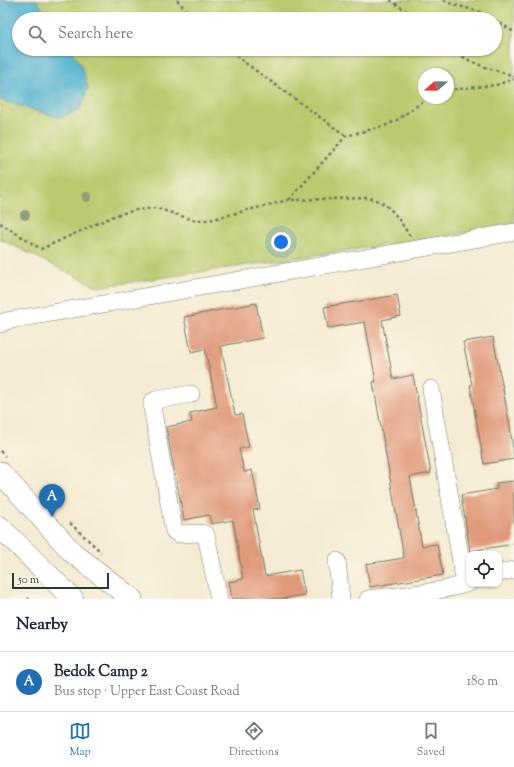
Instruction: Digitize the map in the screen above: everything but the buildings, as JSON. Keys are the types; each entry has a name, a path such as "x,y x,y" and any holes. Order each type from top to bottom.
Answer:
{"main road":[{"path":"4,466 73,552 132,599"},
{"path":"0,527 73,599"}],"lane":[{"path":"0,324 6,321 514,232"},
{"path":"431,389 466,578"},
{"path":"191,394 156,400 152,402 152,407 174,531 178,534 201,533 206,535 219,599"},
{"path":"337,561 341,599"},
{"path":"502,572 514,570"},
{"path":"368,599 438,595 466,583"}],"path":[{"path":"177,0 188,12"},
{"path":"390,0 408,12"},
{"path":"444,0 448,3 480,12"},
{"path":"502,24 514,32"},
{"path":"236,56 346,136"},
{"path":"460,56 472,62 514,77"},
{"path":"454,89 496,85 514,77"},
{"path":"288,200 346,136 387,125 397,120 420,104"},
{"path":"0,223 41,249 116,215 136,210 156,208 194,220 209,220 288,200 367,198 376,199 383,202 390,208 419,249"},
{"path":"0,451 4,466"},
{"path":"67,520 106,557"}],"green space":[{"path":"0,0 514,0 514,226 98,287 0,239"}],"water":[{"path":"0,0 36,0 45,12 12,12 12,56 75,56 82,67 88,88 80,109 61,118 0,100"}],"place":[{"name":"Bedok Camp 2","path":"52,517"}]}
